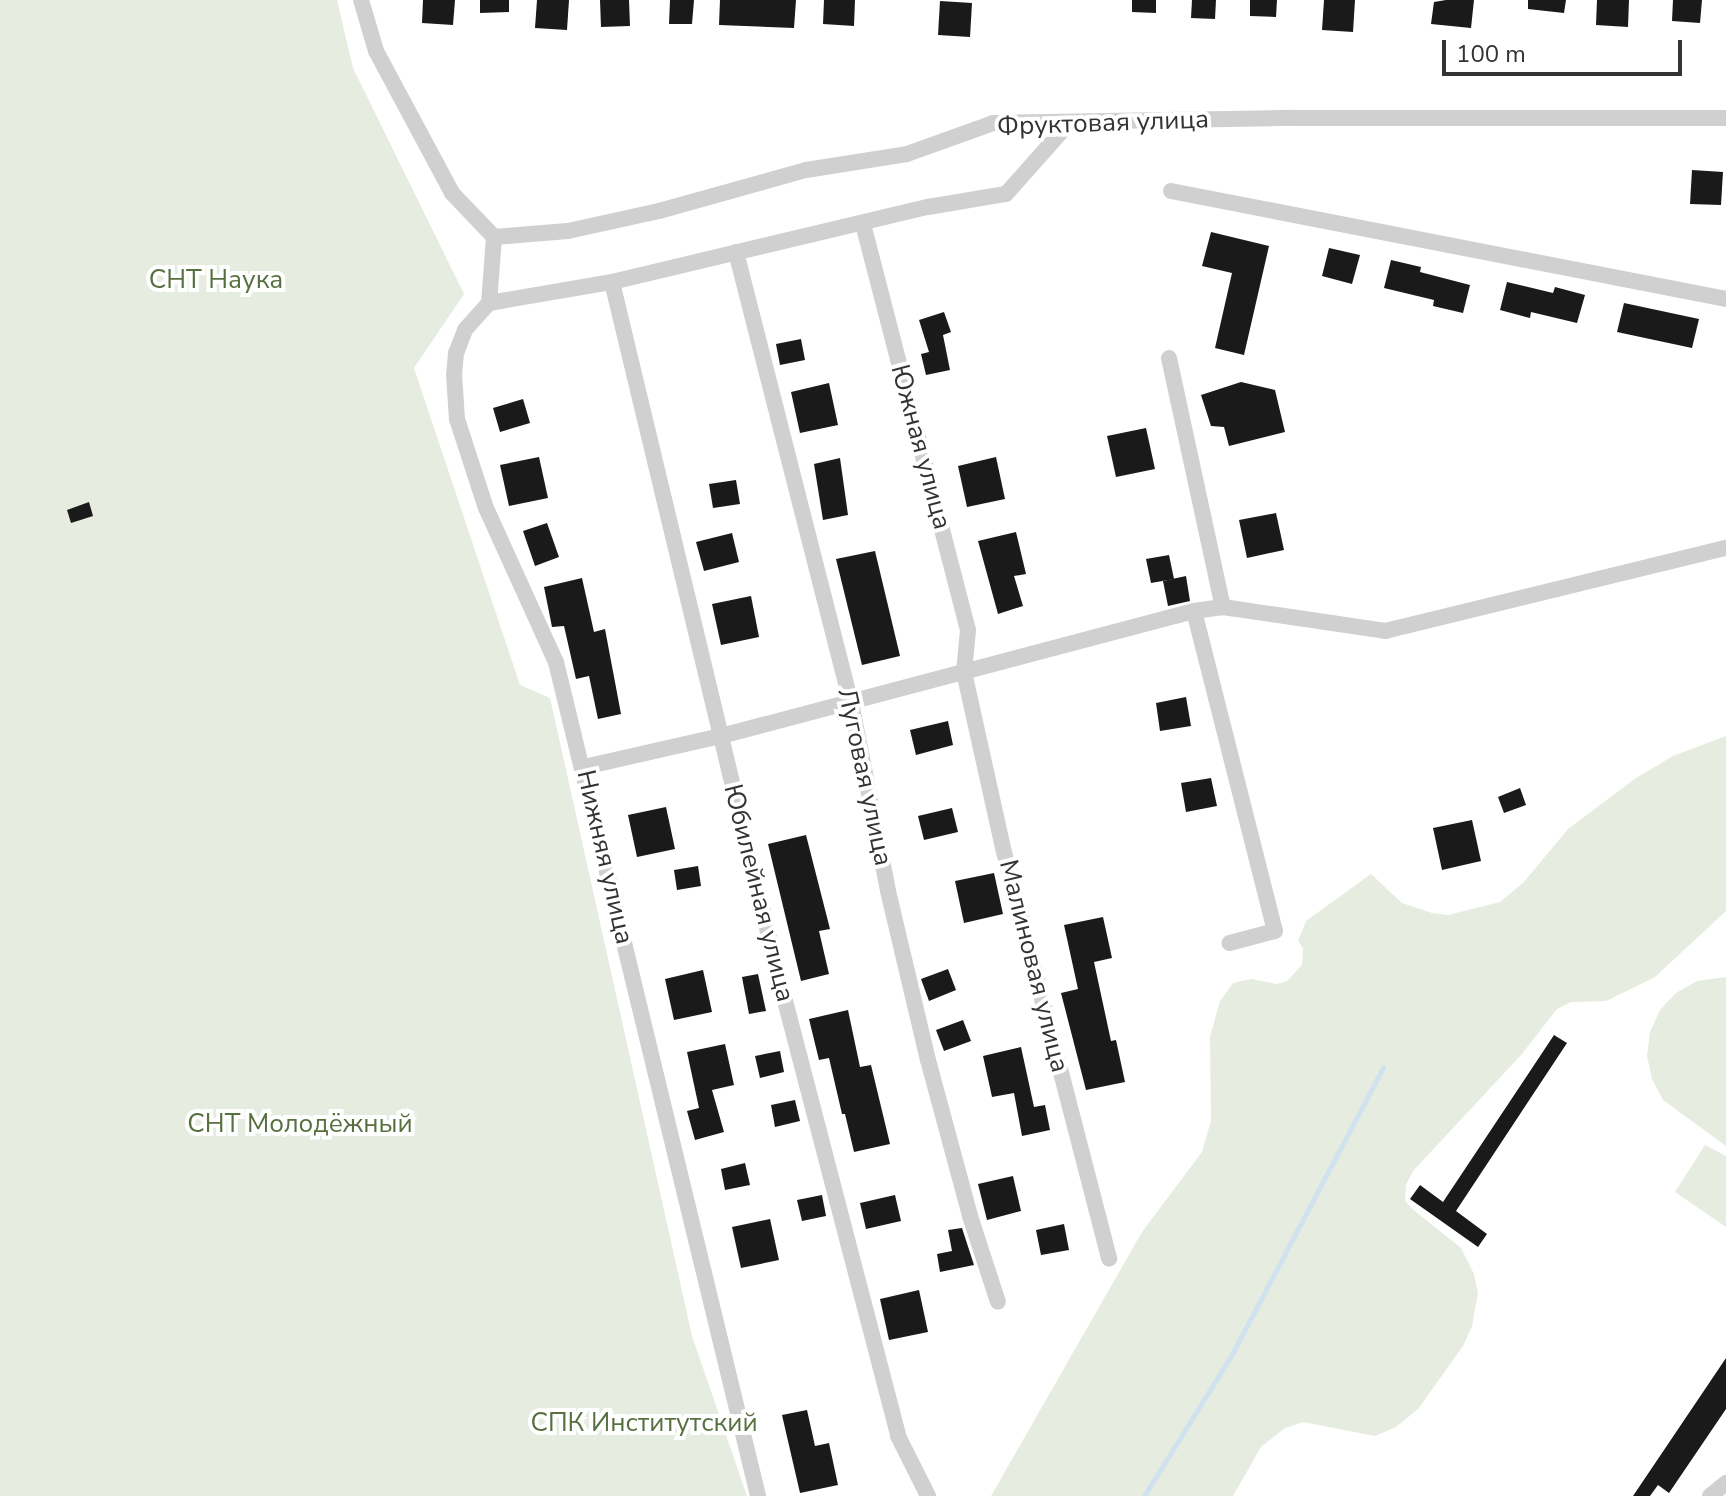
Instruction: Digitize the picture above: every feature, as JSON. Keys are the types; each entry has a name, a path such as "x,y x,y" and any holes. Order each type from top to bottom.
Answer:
{"street":[{"path":"361,0 376,51 452,193 494,237 489,303 612,282 928,207 1006,194 1070,122"},
{"name":"Фруктовая улица","path":"494,237 568,231 659,211 806,170 907,154 993,123 1292,118 1726,118"},
{"path":"1171,191 1726,299"},
{"name":"Южная улица","path":"863,224 968,630 964,672"},
{"name":"Луговая улица","path":"736,252 851,702 888,891 928,1060 970,1216 998,1302"},
{"name":"Юбилейная улица","path":"612,282 777,970 898,1436 928,1496"},
{"name":"Нижняя улица","path":"489,303 460,340 454,374 457,419 486,508 556,662 584,767 758,1496"},
{"path":"1169,358 1223,607"},
{"path":"584,767 721,736 1194,611 1223,607 1385,631 1726,548"},
{"path":"1194,611 1275,931 1230,943"},
{"name":"Малиновая улица","path":"964,672 1004,852 1109,1259"},
{"path":"1710,1496 1726,1483"}],"green space":[{"path":"0,0 337,0 353,68 464,294 414,368 520,685 550,698 692,1336 747,1496 0,1496"},
{"path":"1726,736 1726,911 1655,977 1606,1001 1571,1002 1557,1009 1521,1055 1413,1171 1406,1185 1405,1200 1411,1208 1461,1248 1474,1274 1478,1293 1472,1326 1463,1346 1418,1409 1396,1427 1375,1436 1303,1422 1285,1428 1261,1447 1233,1496 991,1496 1142,1232 1202,1152 1211,1121 1210,1037 1220,1001 1233,983 1251,979 1277,984 1287,981 1302,965 1303,948 1298,941 1306,921 1371,874 1402,903 1432,913 1448,915 1500,902 1523,883 1568,829 1636,778 1673,756"},
{"path":"1726,977 1726,1146 1663,1100 1652,1079 1647,1056 1650,1032 1660,1010 1676,993 1697,981"},
{"path":"1705,1145 1726,1156 1726,1227 1675,1192"}],"building":[{"path":"423,0 455,0 453,25 422,23"},
{"path":"480,0 509,0 509,12 480,13"},
{"path":"537,0 569,0 567,30 535,28"},
{"path":"600,0 629,0 630,26 601,27"},
{"path":"670,0 694,0 692,24 669,24"},
{"path":"720,0 796,0 794,28 719,25"},
{"path":"824,0 855,0 854,26 823,24"},
{"path":"1132,0 1156,0 1156,13 1132,12"},
{"path":"1192,0 1216,0 1215,19 1191,18"},
{"path":"1250,0 1277,0 1276,17 1250,16"},
{"path":"1324,0 1355,0 1353,32 1322,30"},
{"path":"1474,0 1471,28 1431,24 1434,2"},
{"path":"1528,0 1566,0 1564,13 1528,9"},
{"path":"1597,0 1629,0 1628,27 1596,25"},
{"path":"1673,0 1702,0 1700,23 1672,21"},
{"path":"940,1 972,3 970,37 938,35"},
{"path":"1692,170 1723,172 1721,205 1690,204"},
{"path":"1211,232 1269,246 1244,355 1215,348 1232,273 1202,266"},
{"path":"1329,248 1360,255 1352,284 1322,276"},
{"path":"1391,260 1421,267 1420,272 1470,285 1463,313 1433,306 1434,300 1384,288"},
{"path":"1507,282 1553,293 1555,287 1585,295 1577,323 1531,312 1530,318 1500,310"},
{"path":"1624,303 1699,319 1692,348 1617,332"},
{"path":"944,312 951,332 943,335 950,370 926,375 921,354 929,352 919,320"},
{"path":"801,339 805,360 780,365 776,344"},
{"path":"1241,382 1275,390 1285,432 1229,446 1224,427 1211,426 1201,395"},
{"path":"829,383 838,425 800,433 791,392"},
{"path":"523,399 530,423 500,432 493,408"},
{"path":"1146,428 1155,469 1116,477 1107,436"},
{"path":"539,457 548,498 509,506 500,465"},
{"path":"996,457 1005,499 967,507 958,466"},
{"path":"840,458 848,515 823,520 814,464"},
{"path":"736,480 740,504 713,508 709,484"},
{"path":"89,502 93,516 71,523 67,510"},
{"path":"1276,513 1284,550 1247,558 1239,520"},
{"path":"547,523 559,557 535,566 523,531"},
{"path":"1016,532 1026,574 1014,576 1023,606 998,614 978,541"},
{"path":"732,533 739,562 704,571 696,542"},
{"path":"875,551 900,656 862,665 836,559"},
{"path":"1169,555 1174,579 1151,583 1146,559"},
{"path":"1186,576 1190,601 1168,606 1163,581"},
{"path":"582,578 594,632 605,629 621,714 598,719 589,676 576,679 564,626 552,627 544,587"},
{"path":"751,596 759,637 721,645 712,604"},
{"path":"1186,697 1191,726 1160,731 1156,703"},
{"path":"948,721 953,745 916,755 910,730"},
{"path":"1211,778 1217,806 1186,812 1181,783"},
{"path":"1520,788 1526,805 1504,813 1498,797"},
{"path":"666,807 675,849 637,857 628,815"},
{"path":"952,808 958,832 924,840 918,816"},
{"path":"1472,820 1481,861 1442,870 1433,828"},
{"path":"806,835 830,929 819,931 829,974 801,981 768,844"},
{"path":"698,866 701,886 677,890 674,870"},
{"path":"994,873 1003,914 964,923 955,881"},
{"path":"1103,917 1112,958 1094,962 1111,1041 1116,1040 1125,1082 1086,1090 1061,993 1078,989 1064,925"},
{"path":"948,969 956,990 929,1001 921,979"},
{"path":"703,970 712,1012 674,1020 665,979"},
{"path":"758,974 766,1011 749,1014 742,977"},
{"path":"848,1010 860,1067 871,1065 890,1144 854,1152 829,1058 819,1060 809,1019"},
{"path":"963,1020 971,1041 944,1051 936,1030"},
{"path":"1554,1035 1567,1043 1456,1211 1487,1234 1478,1247 1410,1199 1420,1185 1443,1202"},
{"path":"725,1044 734,1085 712,1090 724,1132 695,1140 687,1111 699,1108 687,1052"},
{"path":"1021,1047 1034,1107 1045,1105 1050,1130 1022,1136 1014,1093 992,1097 983,1056"},
{"path":"780,1051 784,1072 760,1078 755,1056"},
{"path":"795,1100 800,1121 775,1127 771,1105"},
{"path":"745,1163 750,1185 725,1190 721,1169"},
{"path":"1013,1176 1021,1211 987,1220 978,1184"},
{"path":"822,1195 826,1216 802,1221 797,1200"},
{"path":"895,1195 901,1221 866,1229 860,1203"},
{"path":"770,1219 779,1260 741,1268 732,1227"},
{"path":"1064,1224 1069,1250 1041,1255 1036,1230"},
{"path":"962,1228 974,1265 940,1272 937,1254 952,1251 948,1230"},
{"path":"919,1290 928,1332 889,1340 880,1299"},
{"path":"1726,1358 1726,1409 1669,1493 1658,1485 1650,1496 1633,1496"},
{"path":"807,1410 815,1446 829,1443 838,1485 800,1493 782,1415"}],"waterway":[{"path":"1144,1496 1232,1354 1383,1067"}],"park label":[{"name":"СНТ Наука","path":"216,280"},
{"name":"СНТ Молодёжный","path":"300,1124"},
{"name":"СПК Институтский","path":"644,1423"}]}
